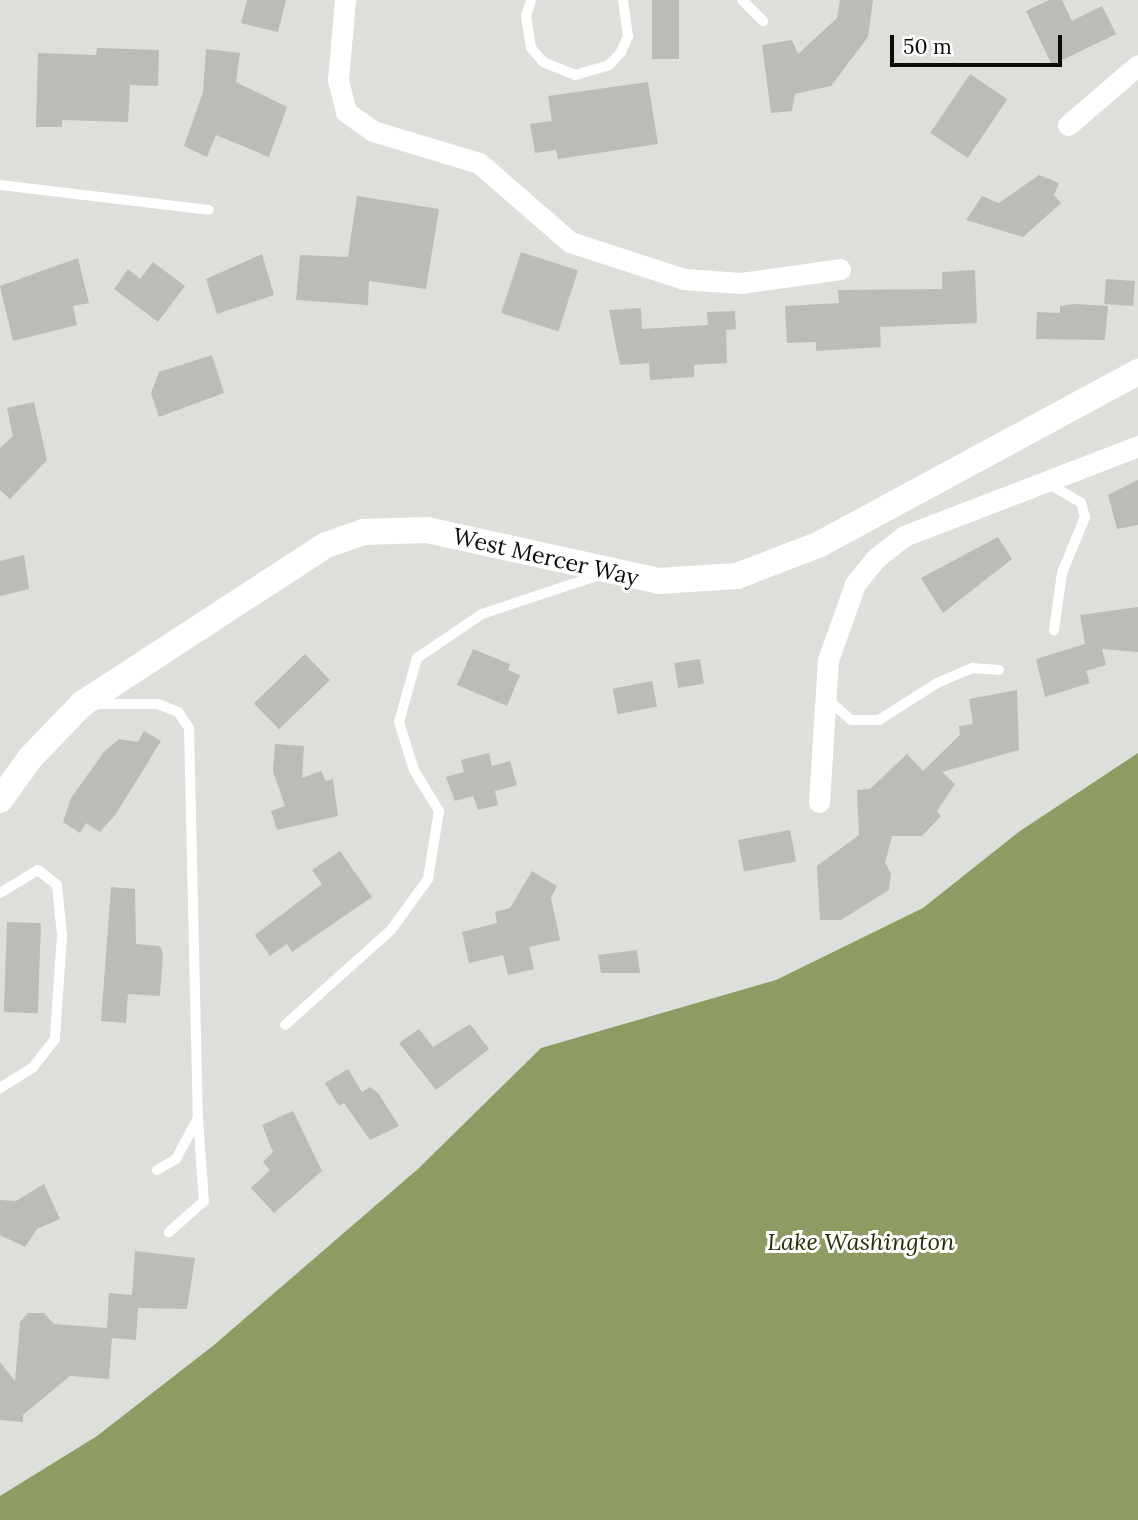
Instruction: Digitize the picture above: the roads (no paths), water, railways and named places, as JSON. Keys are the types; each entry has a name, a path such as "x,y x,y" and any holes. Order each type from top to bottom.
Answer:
{"street":[{"path":"345,0 338,80 346,112 373,131 480,163 570,242 684,279 741,283 840,269"},
{"path":"1068,125 1138,65"},
{"name":"West Mercer Way","path":"0,800 39,746 82,705 291,565 363,532 427,530 657,581 737,576 890,508 1138,372"},
{"path":"819,802 824,696 837,624 855,584 904,536 1138,446"},
{"path":"890,508 904,536"}],"lane":[{"path":"531,0 526,16 531,48 558,72 575,75 609,65 621,52 628,27 623,0"},
{"path":"742,0 763,21"},
{"path":"0,185 209,210"},
{"path":"1044,481 1081,503 1085,517 1062,573 1054,630"},
{"path":"285,1025 391,930 428,880 439,811 414,770 399,722 417,659 482,614 607,572"},
{"path":"824,696 851,720 879,720 961,673 999,670"},
{"path":"82,705 158,704 177,712 189,728 198,1118 205,1201 169,1232"},
{"path":"0,893 38,870 57,885 62,935 55,1039 32,1068 0,1088"},
{"path":"157,1170 176,1159 198,1118"}],"water":[{"name":"Lake Washington","path":"1138,753 1138,1520 0,1520 0,1496 97,1436 214,1345 419,1168 541,1048 776,980 923,908 1020,831"}]}
